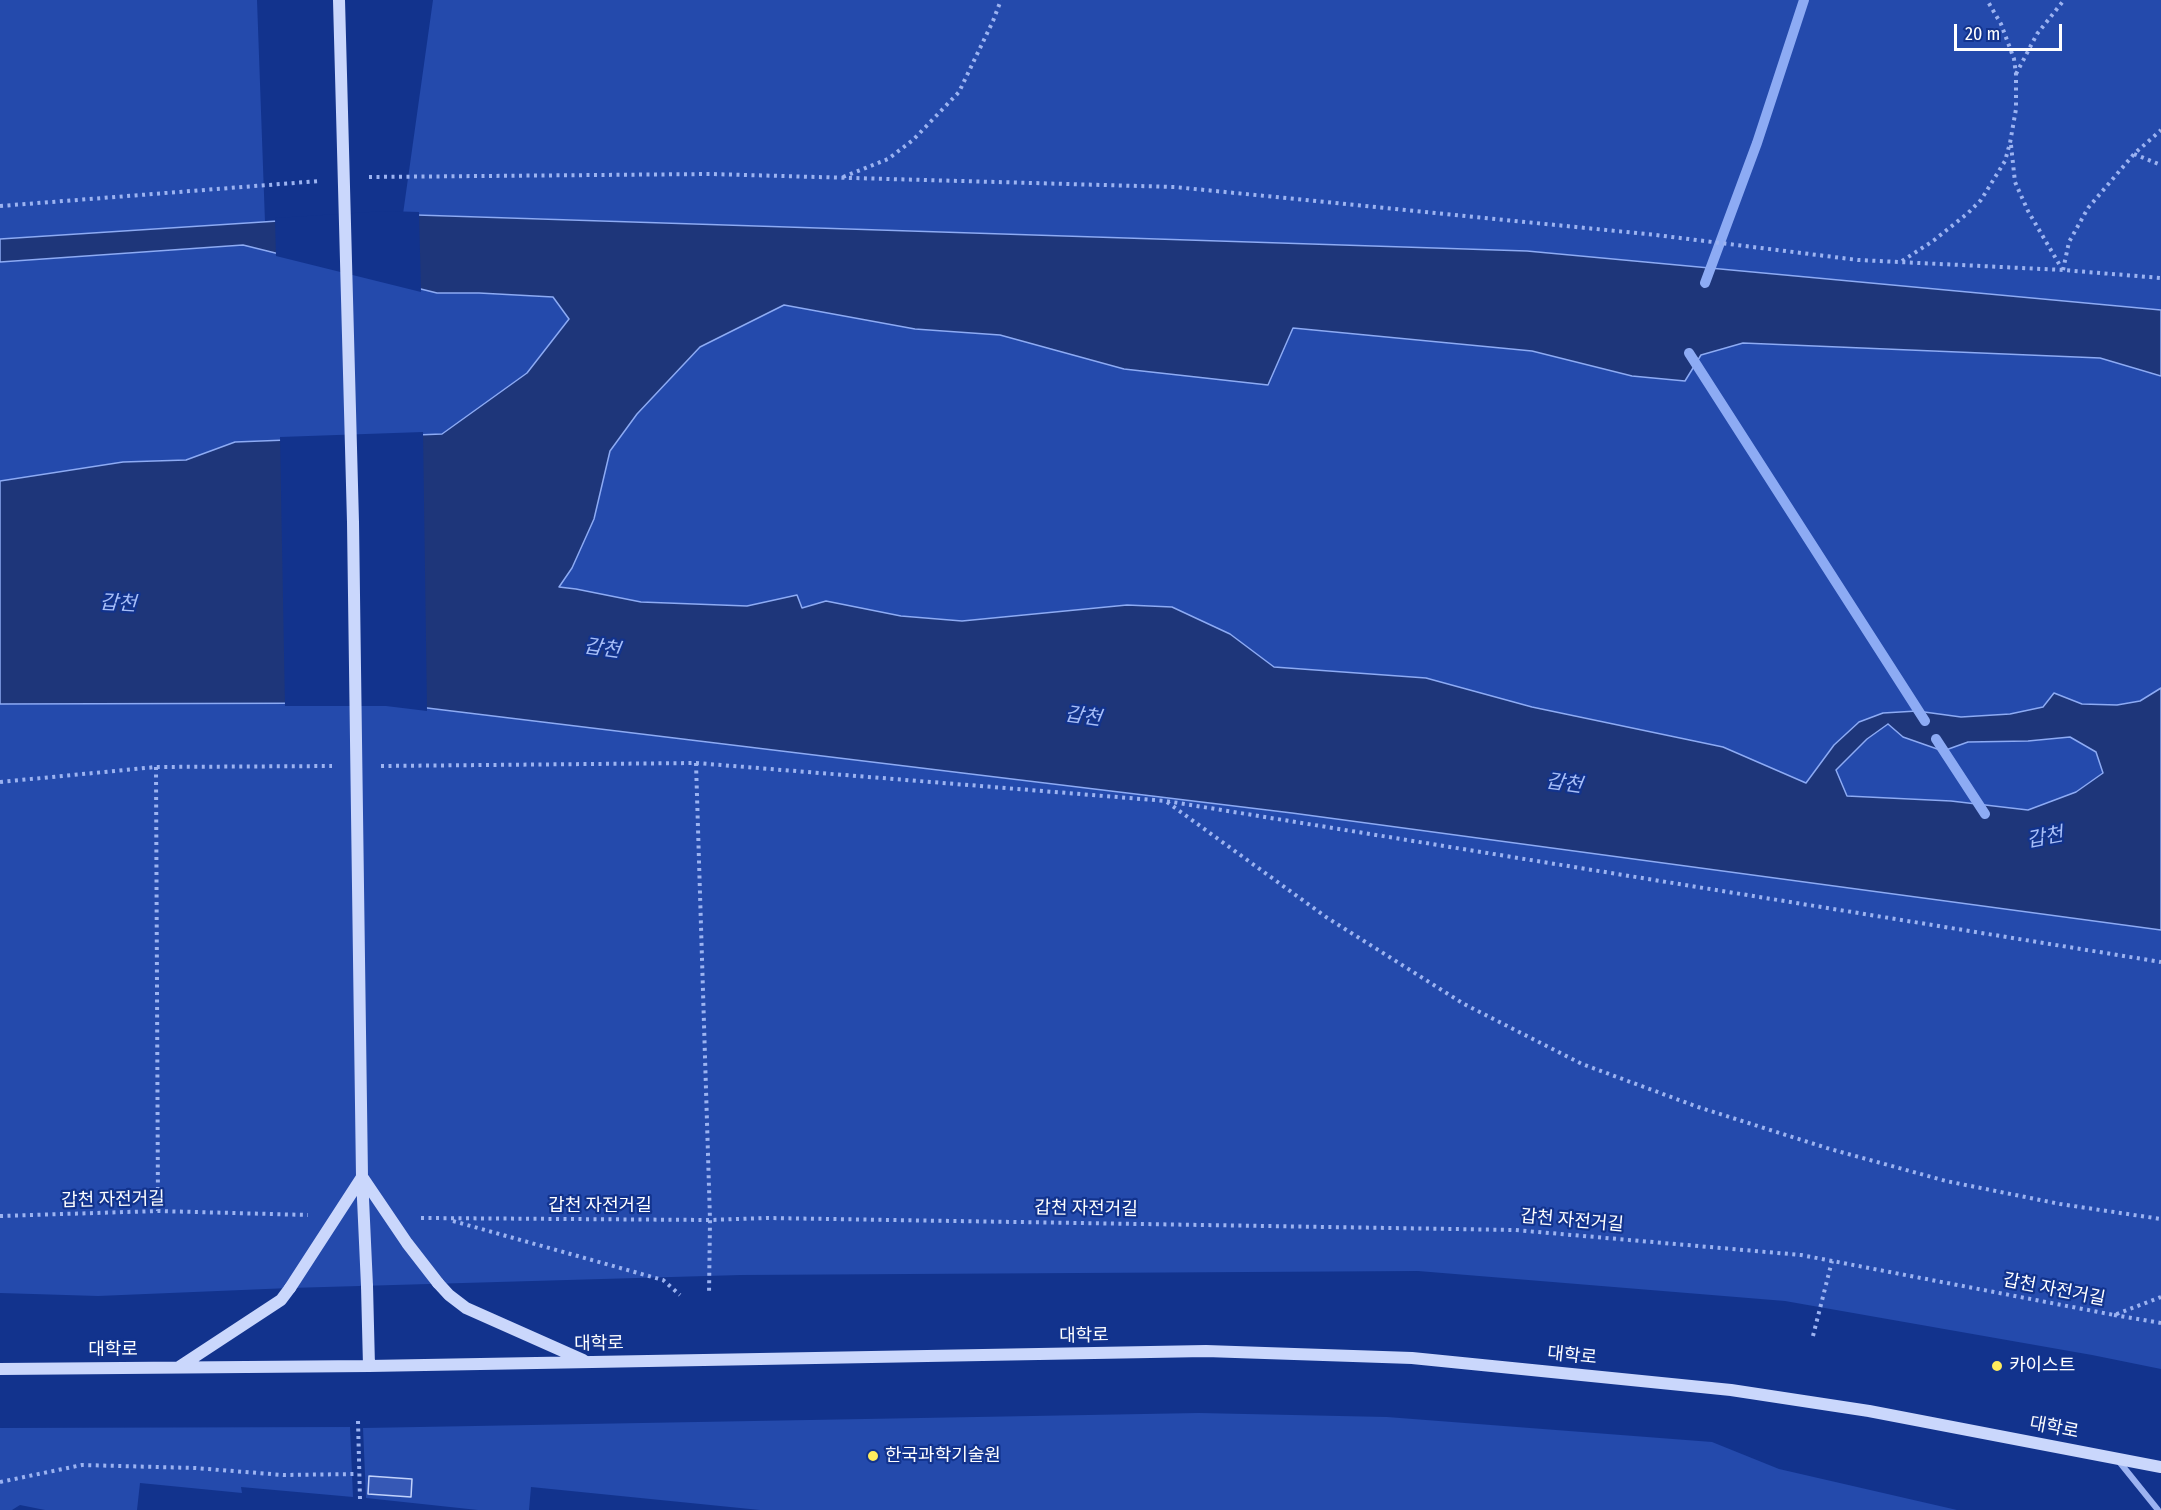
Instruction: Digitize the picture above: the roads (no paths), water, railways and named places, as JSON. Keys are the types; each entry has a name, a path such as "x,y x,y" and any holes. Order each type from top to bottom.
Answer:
{"main road":[{"path":"339,0 353,522 362,1177 369,1366"},
{"path":"362,1177 407,1243 449,1295 465,1308 587,1362"},
{"path":"179,1367 281,1300 362,1177"},
{"name":"대학로","path":"0,1369 369,1366 1206,1351 1412,1358 1731,1390 1869,1411 2161,1467"}],"street":[{"path":"2117,1459 2158,1510"}],"water":[{"name":"갑천","path":"386,214 1527,251 2161,310 2161,376 2100,358 1743,343 1701,355 1685,381 1632,376 1532,351 1293,328 1268,385 1124,369 1000,335 915,329 784,305 700,347 637,414 610,451 594,519 572,568 559,587 641,602 747,606 797,595 802,608 826,601 901,616 962,621 1127,605 1172,607 1230,634 1274,667 1426,678 1532,707 1723,747 1806,783 1834,745 1859,722 1883,713 1917,711 1961,717 2010,714 2043,707 2054,693 2082,704 2117,705 2140,701 2161,688 2161,930 1292,813 386,703 0,704 0,481 123,462 186,460 235,442 442,434 527,373 569,319 553,297 437,293 243,245 0,262 0,239","holes":["1888,724 1903,737 1943,751 1968,742 2028,741 2070,737 2096,752 2103,773 2076,792 2028,810 1951,801 1847,796 1836,770 1867,739"]}],"waterway":[{"path":"1705,283 1757,143 1804,0"},
{"path":"1689,353 1925,721"},
{"path":"1936,739 1985,814"}],"place":[{"name":"카이스트","path":"1997,1366"},
{"name":"한국과학기술원","path":"873,1456"}]}
